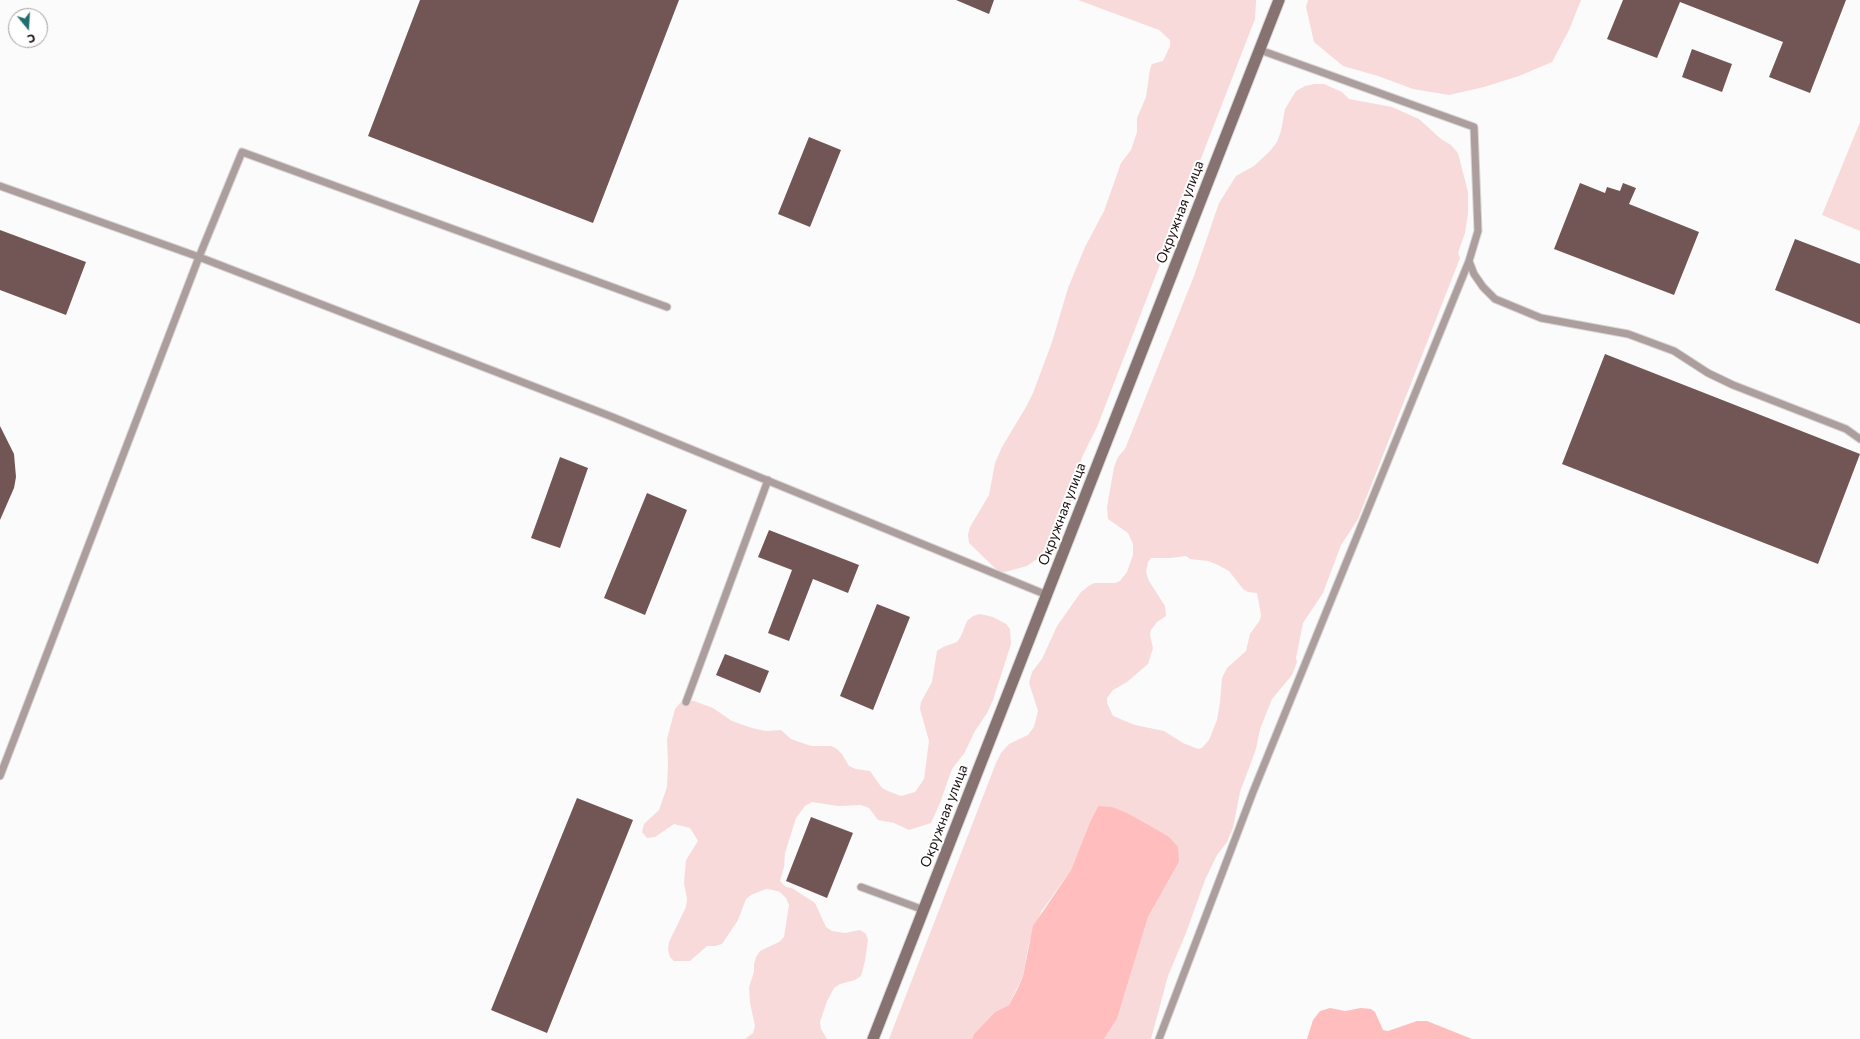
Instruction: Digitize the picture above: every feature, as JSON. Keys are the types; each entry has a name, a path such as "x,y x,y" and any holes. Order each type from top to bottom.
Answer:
{"main road":[{"name":"Окружная улица","path":"873,1039 1279,0"}],"lane":[{"path":"1158,1039 1253,792 1468,261 1478,231 1474,127 1260,50"},
{"path":"0,776 199,257 242,152 667,307"},
{"path":"0,186 199,257 603,413 1047,594"},
{"path":"1468,261 1474,274 1483,287 1495,299 1541,318 1621,332 1641,339 1674,352 1708,373 1733,385 1846,429 1860,439"},
{"path":"686,702 768,480"},
{"path":"861,887 924,910"}],"shaded area":[{"path":"1078,0 1256,0 1255,19 1097,427 1082,457 1068,513 1062,528 1051,548 1040,557 1027,566 1005,572 998,571 969,543 968,535 970,527 989,495 995,463 1002,447 1033,393 1052,342 1068,288 1085,247 1104,211 1121,163 1131,150 1137,132 1137,118 1146,97 1152,64 1163,61 1170,46 1170,40 1159,30"},
{"path":"1308,0 1581,0 1569,30 1552,62 1519,76 1484,87 1449,95 1413,89 1378,76 1343,66 1314,42 1306,7"},
{"path":"1324,84 1342,92 1349,99 1392,107 1419,119 1441,139 1451,145 1458,153 1468,192 1468,213 1465,233 1458,253 1460,258 1358,519 1341,545 1323,593 1303,623 1296,658 1297,662 1292,675 1272,699 1260,729 1256,749 1240,792 1233,828 1227,842 1217,855 1205,880 1186,933 1168,976 1151,1039 1104,1039 1117,1019 1148,917 1179,862 1168,836 1141,822 1098,806 1071,870 1041,912 1029,943 1023,976 1009,1005 995,1012 974,1034 972,1039 889,1039 996,763 1001,753 1009,744 1028,735 1034,727 1038,711 1029,683 1032,672 1042,659 1057,626 1081,592 1095,583 1115,583 1120,581 1127,572 1133,555 1133,544 1128,533 1108,519 1107,507 1114,467 1118,457 1125,449 1194,276 1219,203 1236,176 1254,166 1277,142 1281,131 1285,109 1296,91 1305,86","holes":["1186,556 1190,559 1208,561 1218,565 1229,571 1243,589 1248,592 1257,593 1261,615 1260,620 1250,634 1246,651 1227,668 1222,678 1217,720 1209,740 1202,748 1198,749 1183,743 1164,731 1135,725 1113,716 1107,703 1107,698 1113,690 1127,682 1148,664 1153,648 1150,635 1151,630 1157,622 1166,616 1165,606 1149,581 1146,572 1148,562 1151,558"]},
{"path":"1860,122 1860,231 1822,215"},
{"path":"980,614 993,617 1006,624 1010,629 1011,644 993,700 965,752 952,769 931,823 909,830 894,823 878,820 869,808 861,805 838,806 812,802 805,806 796,818 785,853 784,867 780,881 786,887 792,888 815,903 826,927 832,931 845,933 860,930 866,934 868,940 861,976 855,980 840,984 834,988 827,1001 820,1022 821,1029 827,1039 745,1039 753,1033 755,1026 750,1003 749,987 754,972 756,957 760,951 779,942 784,937 789,905 786,898 780,892 773,890 766,889 751,895 746,899 738,920 722,944 707,946 690,961 674,961 670,957 668,950 669,942 686,907 687,899 684,883 686,860 698,841 690,828 674,824 655,837 647,838 642,832 644,824 659,810 667,787 667,739 675,709 680,703 686,700 694,701 713,708 732,721 752,728 766,731 781,730 791,739 811,746 831,746 842,754 849,766 856,769 870,771 882,788 901,796 915,792 924,779 929,741 920,709 921,702 932,682 937,651 957,642 967,621 973,616"},
{"path":"1098,806 1112,807 1127,813 1168,836 1178,847 1179,862 1148,917 1117,1019 1104,1039 972,1039 974,1034 995,1012 1009,1005 1023,976 1033,926 1071,870"},
{"path":"1330,1008 1345,1011 1361,1008 1371,1009 1375,1012 1383,1030 1388,1031 1417,1021 1427,1021 1472,1039 1307,1039 1313,1020 1320,1011"}],"building":[{"path":"420,0 679,0 593,223 368,136"},
{"path":"956,0 994,0 989,14"},
{"path":"1623,0 1846,0 1810,93 1769,77 1783,42 1680,2 1657,58 1607,39"},
{"path":"1692,49 1732,64 1722,92 1682,77"},
{"path":"809,137 841,150 810,227 778,214"},
{"path":"1580,183 1605,193 1607,187 1620,191 1623,183 1636,188 1629,204 1699,232 1674,295 1554,249"},
{"path":"0,230 86,262 66,315 0,290"},
{"path":"1795,239 1860,264 1860,324 1775,290"},
{"path":"1605,354 1860,454 1818,564 1562,464"},
{"path":"0,426 14,454 16,477 14,488 0,520"},
{"path":"560,457 588,468 560,548 531,538"},
{"path":"647,493 687,510 645,615 604,598"},
{"path":"769,530 859,565 848,593 813,579 789,641 768,633 792,570 758,557"},
{"path":"877,604 910,617 873,710 840,696"},
{"path":"725,654 769,671 760,693 716,675"},
{"path":"577,798 633,820 547,1033 491,1010"},
{"path":"811,817 853,833 827,898 786,881"}]}
